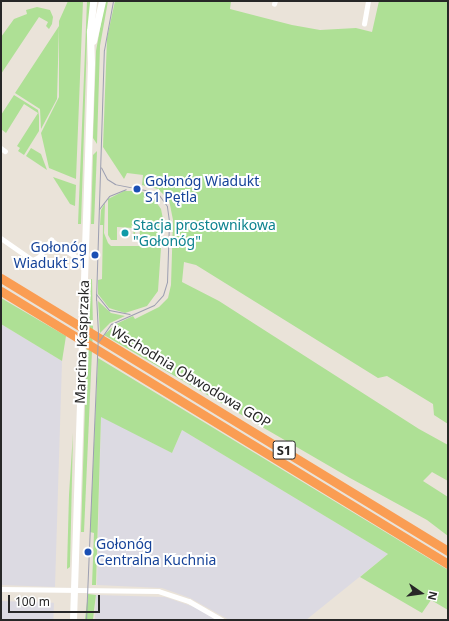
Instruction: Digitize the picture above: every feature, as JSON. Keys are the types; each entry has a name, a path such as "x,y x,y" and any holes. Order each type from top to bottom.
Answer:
{"highway":[{"name":"Wschodnia Obwodowa GOP","path":"1,278 448,551"},
{"name":"Wschodnia Obwodowa GOP","path":"1,291 448,564"}],"street":[{"name":"Marcina Kasprzaka","path":"73,620 91,63 90,31 94,1"},
{"name":"Marcina Kasprzaka","path":"91,63 102,1"},
{"path":"364,24 368,1"},
{"path":"1,238 33,260 39,258 51,240 76,257 85,259"},
{"path":"1,589 165,592 189,601 222,620"}],"shaded area":[{"path":"1,324 62,361 55,587 1,585"},
{"path":"101,416 172,453 182,430 388,554 306,620 229,620 190,598 162,588 97,585"},
{"path":"96,595 165,597 197,608 216,620 95,620"},
{"path":"1,601 54,603 53,620 1,620"}],"green space":[{"path":"68,1 83,1 76,179 49,168 41,133 59,97 59,21"},
{"path":"87,1 91,1 87,38 81,224 78,224"},
{"path":"105,1 108,1 100,46 97,144 93,138 96,51"},
{"path":"115,1 231,1 230,9 292,25 320,30 356,28 372,32 379,1 448,1 448,424 434,415 433,404 387,376 378,378 196,265 184,262 182,282 219,301 419,429 448,445 448,481 432,472 423,481 448,497 448,536 427,520 350,478 104,335 116,324 133,316 135,319 159,307 168,298 171,285 173,220 169,200 158,189 142,185 143,175 127,173 124,179 103,147 107,38"},
{"path":"37,7 50,10 53,17 52,24 49,29 46,26 48,22 39,17 1,74 1,37 14,19 27,14 26,10"},
{"path":"59,26 57,99 41,129 40,109 15,93"},
{"path":"14,95 38,110 39,116 39,131 24,155 18,151 20,148 17,146 38,113 24,104 6,133 1,129 1,115"},
{"path":"31,148 41,154 47,170 26,156"},
{"path":"97,151 94,224 91,224 93,155"},
{"path":"53,177 76,185 75,206 70,204"},
{"path":"124,191 141,191 154,199 161,209 163,219 158,291 147,306 125,313 109,308 98,294 98,280 102,279 103,225 100,225 101,210 105,203 104,233 108,243 111,246 139,246 140,227 136,227 134,239 133,228 117,227 117,240 111,240 108,235 108,199"},
{"path":"89,279 92,279 93,328 84,532 81,532"},
{"path":"1,298 66,336 62,361 1,324"},
{"path":"98,301 111,313 125,316 110,323 100,333"},
{"path":"98,358 448,570 448,610 431,600 422,613 360,577 388,554 182,430 172,453 101,417 96,585 92,585 94,533 90,532"},
{"path":"73,433 70,567 67,569 69,495"},
{"path":"88,594 96,595 93,620 85,620"}],"tram line":[{"path":"86,620 98,333 96,300 104,50 113,1"},
{"path":"99,341 111,324 154,305 163,295 167,282 169,221 167,206 159,195 150,191 115,184 107,179 101,167"},
{"path":"99,209 109,196 126,189"},
{"path":"96,294 109,310 130,314"}],"place":[{"name":"Gołonóg Wiadukt S1 Pętla","path":"137,189"},
{"name":"Stacja prostownikowa \"Gołonóg\"","path":"125,233"},
{"name":"Gołonóg Wiadukt S1","path":"95,255"},
{"name":"Gołonóg Centralna Kuchnia","path":"88,552"}]}
